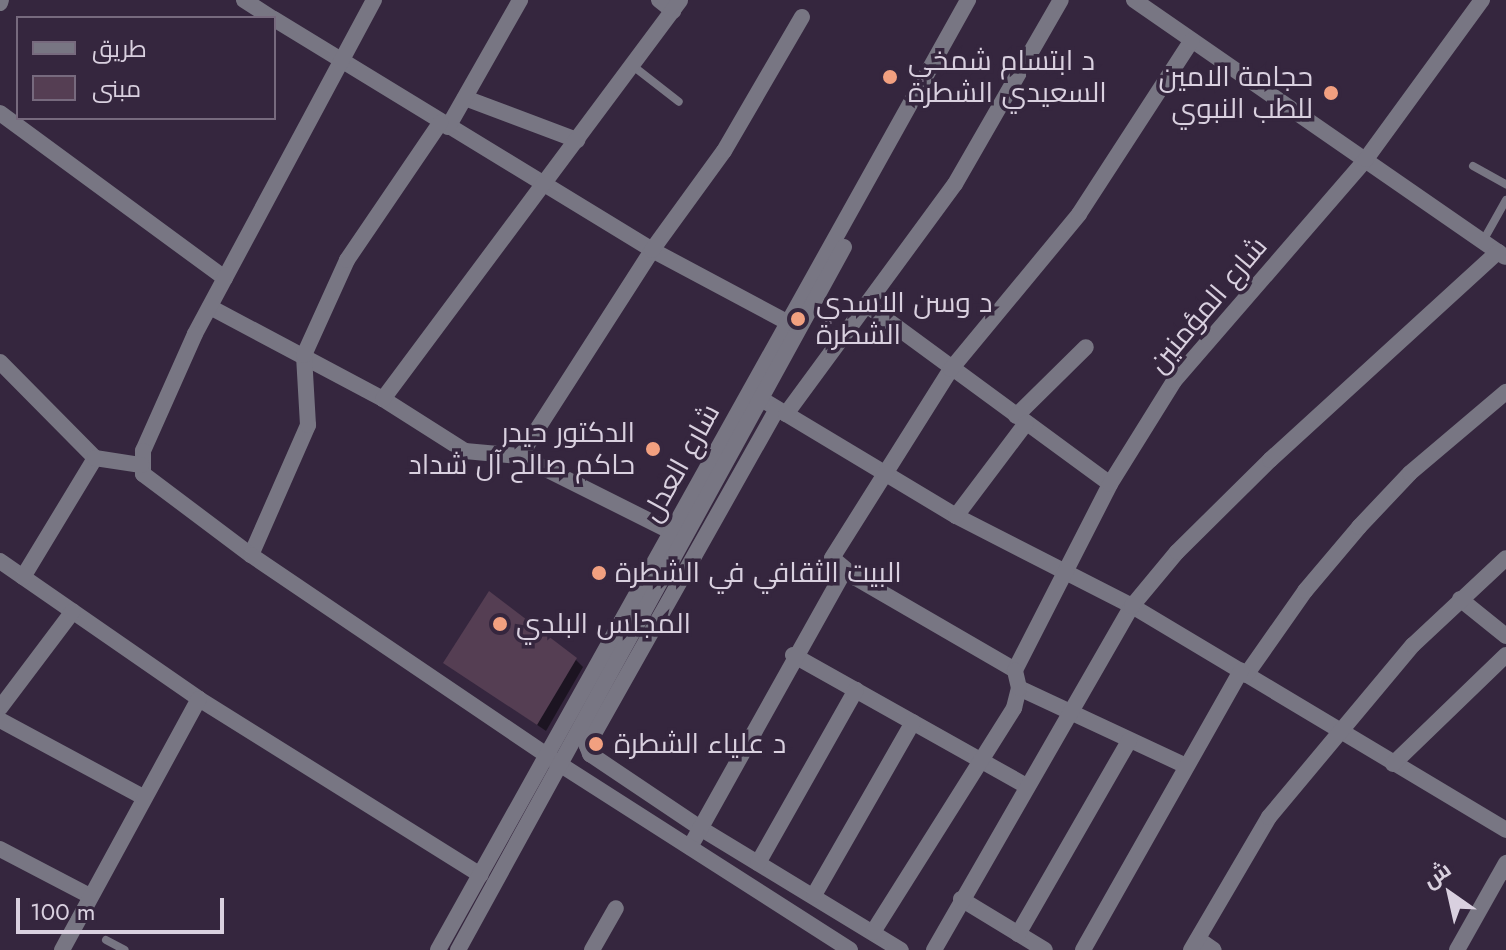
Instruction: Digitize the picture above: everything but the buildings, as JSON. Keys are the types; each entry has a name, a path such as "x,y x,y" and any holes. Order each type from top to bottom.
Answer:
{"street":[{"path":"244,0 268,16"},
{"path":"141,465 210,307 374,0"},
{"path":"251,555 308,425 304,355 347,260 465,98 520,0"},
{"path":"383,399 677,6 659,0"},
{"name":"شارع العدل","path":"458,950 672,532 968,0"},
{"name":"شارع العدل","path":"438,950 481,875 775,408 980,0"},
{"path":"901,950 700,828 590,754 587,746 775,408 868,306 955,184 1061,0"},
{"path":"934,950 1025,785 1074,714 1132,606 1177,552 1270,460 1502,255 1134,0"},
{"name":"شارع المؤمنين","path":"1015,670 1110,484 1198,348 1311,227 1366,159 1482,0"},
{"path":"520,456 652,250 724,151 802,17"},
{"path":"276,21 652,250 789,323"},
{"path":"873,932 955,796 983,762 1014,708 1019,688 1015,670 845,570 832,558 845,531 887,475 951,369 1079,214 1192,40"},
{"path":"465,98 577,140"},
{"path":"0,113 225,278"},
{"path":"868,306 1110,484"},
{"path":"210,307 383,399 465,451 520,456 672,532"},
{"path":"956,516 1021,420 1086,347"},
{"path":"0,362 95,458 141,465 158,488 251,555 842,948"},
{"path":"1083,950 1184,765 1243,673 1305,591 1410,473 1506,392"},
{"path":"775,408 956,516 1132,606 1506,830"},
{"path":"23,577 95,458"},
{"path":"1214,950 1194,945 1269,817 1340,732 1460,599 1506,558"},
{"path":"0,561 199,699 481,875"},
{"path":"690,847 793,655 845,570"},
{"path":"1460,599 1506,636"},
{"path":"0,708 73,611"},
{"path":"793,655 1025,785"},
{"path":"1393,764 1506,655"},
{"path":"1019,688 1184,765"},
{"path":"758,863 856,690"},
{"path":"62,950 199,699"},
{"path":"0,720 143,797"},
{"path":"814,895 913,722"},
{"path":"1018,934 1129,741"},
{"path":"0,849 90,896"},
{"path":"1457,950 1506,863"},
{"path":"961,899 1045,950"},
{"path":"592,950 616,908"}],"lane":[{"path":"633,66 679,102"},
{"path":"1473,166 1506,184"},
{"path":"1483,241 1506,200"},
{"path":"106,940 125,950"}],"place":[{"name":"د ابتسام شمخي السعيدي الشطرة","path":"890,77"},
{"name":"حجامة الامين للطب النبوي","path":"1331,93"},
{"name":"د وسن الاسدي الشطرة","path":"798,319"},
{"name":"الدكتور حيدر حاكم صالح آل شداد","path":"653,449"},
{"name":"البيت الثقافي في الشطرة","path":"599,573"},
{"name":"المجلس البلدي","path":"500,624"},
{"name":"د علياء الشطرة","path":"596,744"}]}
